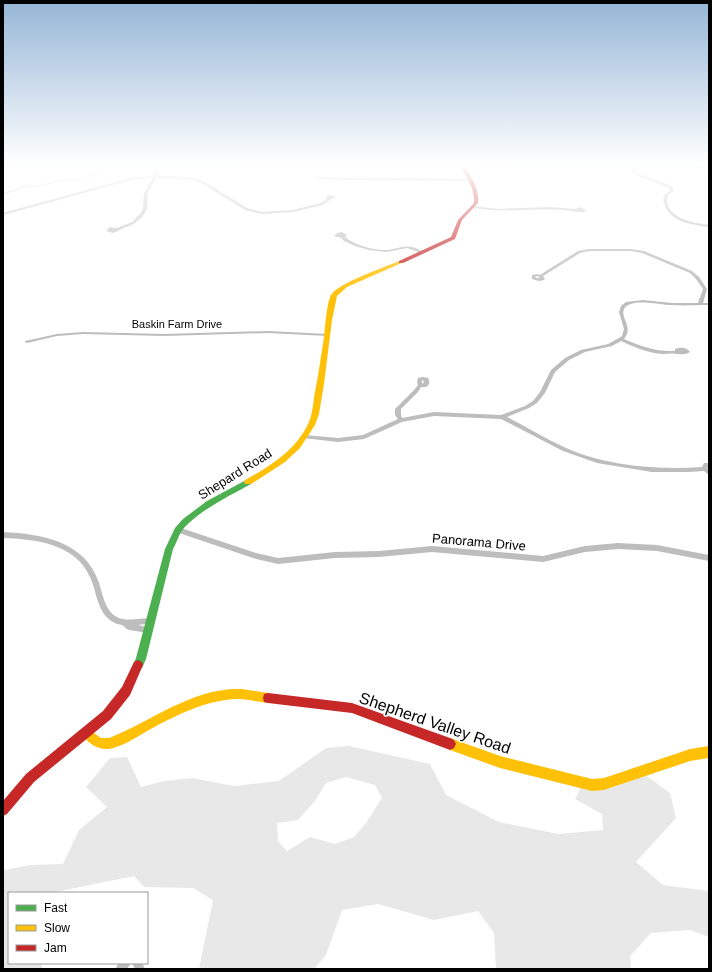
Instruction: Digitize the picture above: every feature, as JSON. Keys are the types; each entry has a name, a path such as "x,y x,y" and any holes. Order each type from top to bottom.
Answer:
{"street":[{"path":"3,214 24,208"},
{"path":"117,229 133,223 142,215 145,208"},
{"path":"247,208 258,212 293,211 304,208"},
{"name":"Shepard Road","path":"3,810 30,778 68,746 87,733 113,709 126,691 141,659 168,549 178,530 186,521 210,503 256,478 274,466 307,433 318,401 333,297 339,290 454,239 462,218 474,208"},
{"path":"477,208 518,208"},
{"path":"545,208 575,210"},
{"path":"667,208 670,213 686,222 709,226"},
{"path":"342,237 348,242 380,250 408,247 422,252"},
{"path":"541,276 579,252 588,250 637,250 695,275 703,283 705,289 700,304"},
{"path":"307,433 338,440 364,437 401,420 434,414 502,417 527,407 535,402 542,393 554,371 567,359 583,351 610,344 622,339 626,329 621,312 623,307 628,303 643,301 709,304"},
{"name":"Baskin Farm Drive","path":"27,342 57,335 83,333 164,335 268,332 328,335"},
{"path":"622,339 638,348 664,353 677,352"},
{"path":"401,420 398,415 398,409 420,385"},
{"path":"502,417 566,450 594,460 651,469 707,469"},
{"name":"Panorama Drive","path":"178,530 256,556 278,560 335,555 379,554 432,549 543,559 585,549 618,546 657,548 709,558"},
{"path":"3,535 48,541 71,551 82,560 92,573 102,605 108,615 117,622 125,623 131,621 150,621"},
{"path":"125,623 128,627 148,630"},
{"name":"Shepherd Valley Road","path":"87,733 95,742 104,745 190,706 225,695 237,694 352,708 500,762 592,785 604,784 690,755 709,752"}],"shaded area":[{"path":"349,746 430,764 446,795 499,822 558,834 603,830 602,814 575,799 581,787 614,787 645,775 670,793 676,818 636,862 663,885 709,891 709,937 690,930 651,933 630,956 631,969 496,969 494,933 478,911 434,920 378,904 342,910 326,955 314,969 199,969 213,900 193,888 144,887 134,876 56,892 8,892 8,964 42,964 42,969 3,969 3,871 30,865 63,864 79,830 107,807 86,787 110,758 127,757 141,787 164,781 192,778 234,786 279,781 326,748","holes":["346,777 375,785 382,798 366,823 354,837 335,844 310,837 287,851 278,841 277,823 298,820 314,802 326,783"]}],"traffic: fast":[{"path":"138,665 141,659 169,549 178,530 186,521 210,503 248,482"}],"traffic: slow":[{"path":"248,482 274,466 290,453 304,438 313,422 334,295 345,286 401,262"},
{"path":"87,733 99,743 109,744 176,711 208,699 223,695 238,694 268,698"},
{"path":"450,744 500,762 592,785 604,784 690,755 709,752"}],"traffic: jam":[{"path":"401,262 453,238 460,220 471,208"},
{"path":"3,810 30,778 107,715 126,691 138,665"},
{"path":"268,698 352,708 450,744"}]}
